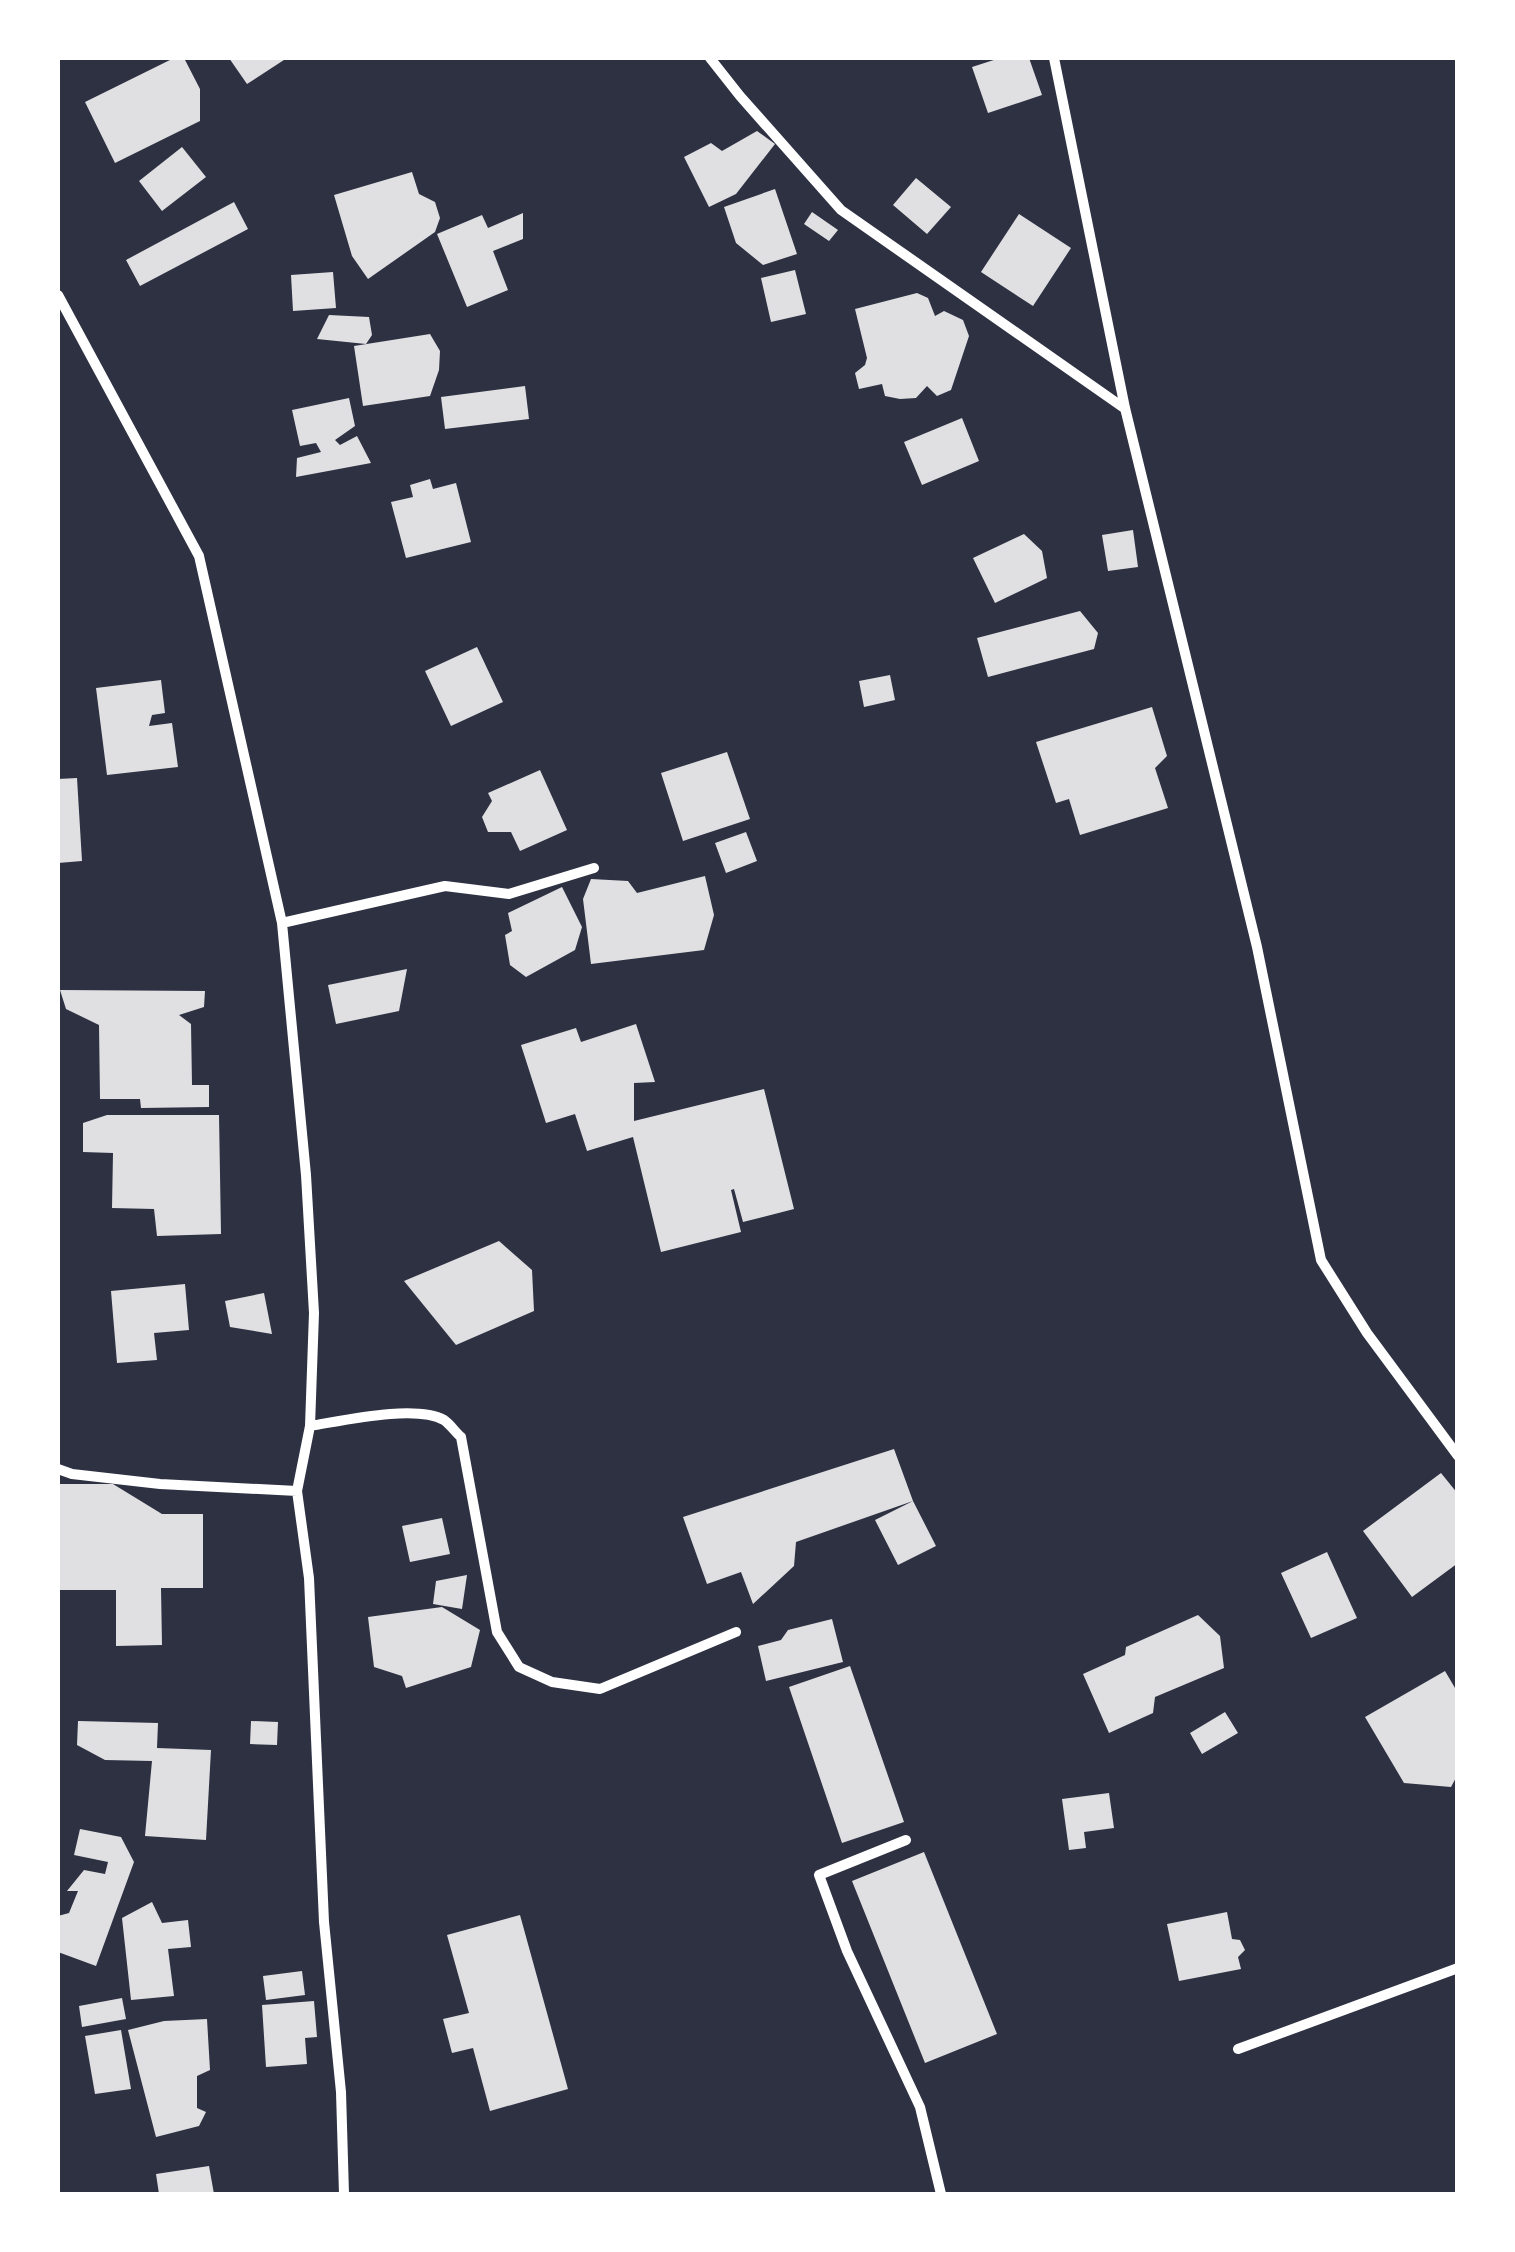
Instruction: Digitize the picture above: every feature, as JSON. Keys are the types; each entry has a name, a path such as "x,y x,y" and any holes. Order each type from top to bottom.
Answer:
{"street":[{"path":"710,58 841,210 1125,408"},
{"path":"1054,58 1125,408 1257,948 1320,1260 1367,1333 1458,1456"},
{"path":"58,295 198,556 282,923 313,1293 310,1426 297,1492 310,1578 324,1922 341,2092 344,2194"},
{"path":"282,923 445,886 509,894 594,868"},
{"path":"310,1426 379,1414 410,1414 443,1420 461,1438 497,1632 519,1667 552,1682 600,1689 736,1632"},
{"path":"58,1468 72,1474 160,1484 297,1492"},
{"path":"906,1840 818,1874 847,1951 920,2107 942,2194"},
{"path":"1238,2049 1458,1968"}],"building":[{"path":"174,58 184,58 200,89 200,121 115,163 85,102"},
{"path":"229,58 287,58 247,84"},
{"path":"1000,58 1029,58 1042,95 988,113 972,67"},
{"path":"757,131 775,144 736,194 709,207 684,157 711,143 722,151"},
{"path":"182,147 206,177 162,211 139,181"},
{"path":"412,172 419,194 435,202 440,218 435,232 368,279 352,256 334,195"},
{"path":"916,178 951,207 927,234 893,205"},
{"path":"775,189 797,254 763,265 736,243 724,207"},
{"path":"234,202 248,229 140,286 126,260"},
{"path":"812,212 838,230 829,241 804,224"},
{"path":"523,213 523,239 493,251 508,290 467,307 437,234 482,215 488,228"},
{"path":"1019,214 1071,248 1033,306 981,272"},
{"path":"795,270 806,314 771,322 761,278"},
{"path":"333,272 336,308 293,311 291,275"},
{"path":"917,293 928,298 935,316 944,311 963,320 969,336 951,390 937,396 927,386 916,398 900,399 885,396 882,384 859,389 855,373 867,358 855,309"},
{"path":"329,315 369,317 372,335 366,344 317,339"},
{"path":"430,334 440,351 439,370 430,396 363,406 354,346"},
{"path":"525,386 529,419 445,429 441,397"},
{"path":"349,398 355,426 335,440 340,445 357,436 371,463 296,477 297,458 321,452 316,443 300,446 292,410"},
{"path":"962,418 979,461 922,485 904,442"},
{"path":"430,479 433,489 456,483 471,542 406,558 391,502 413,497 410,485"},
{"path":"1133,530 1138,567 1108,571 1102,535"},
{"path":"1024,534 1042,551 1047,578 995,603 973,558"},
{"path":"1080,611 1098,633 1094,649 988,677 977,638"},
{"path":"477,647 503,702 451,726 425,671"},
{"path":"890,675 895,700 864,707 859,681"},
{"path":"161,680 165,713 152,715 149,726 172,723 178,767 107,775 96,688"},
{"path":"1152,707 1167,756 1155,768 1168,808 1080,835 1069,799 1056,803 1036,742"},
{"path":"727,752 750,819 683,841 661,773"},
{"path":"540,770 567,830 520,851 511,832 488,832 482,817 492,801 488,793"},
{"path":"77,778 82,861 58,863 58,779"},
{"path":"746,832 757,861 726,873 715,843"},
{"path":"705,876 714,915 704,950 591,964 583,899 591,879 628,881 637,893"},
{"path":"562,887 582,927 575,950 526,977 510,965 505,935 512,931 508,913"},
{"path":"407,969 399,1011 336,1024 328,985"},
{"path":"60,990 205,991 204,1007 179,1015 191,1024 192,1085 209,1085 209,1107 141,1108 140,1099 100,1099 99,1025 66,1009"},
{"path":"636,1024 655,1082 634,1083 634,1121 764,1089 794,1209 743,1222 734,1189 731,1190 741,1232 661,1252 633,1137 587,1151 575,1114 546,1123 521,1045 576,1028 581,1042"},
{"path":"107,1115 219,1115 221,1234 157,1236 154,1209 112,1208 113,1153 83,1152 83,1123"},
{"path":"499,1241 532,1270 534,1311 456,1345 404,1281"},
{"path":"185,1284 189,1330 154,1333 157,1360 117,1363 111,1291"},
{"path":"264,1293 272,1334 230,1327 225,1301"},
{"path":"894,1449 913,1501 796,1542 794,1566 753,1604 741,1572 707,1584 683,1517"},
{"path":"1441,1473 1458,1494 1458,1563 1412,1597 1363,1531"},
{"path":"58,1484 113,1484 162,1514 203,1514 203,1588 161,1588 162,1645 116,1646 116,1590 58,1590"},
{"path":"913,1501 936,1546 898,1565 875,1520"},
{"path":"442,1518 450,1554 410,1562 402,1526"},
{"path":"1327,1552 1357,1618 1311,1638 1281,1573"},
{"path":"467,1575 462,1609 433,1604 436,1581"},
{"path":"442,1607 480,1630 471,1667 406,1688 402,1676 374,1667 368,1617"},
{"path":"1198,1615 1220,1636 1224,1668 1155,1697 1153,1713 1109,1733 1083,1674 1125,1655 1126,1647"},
{"path":"832,1619 843,1662 766,1681 758,1646 781,1640 788,1630"},
{"path":"850,1666 904,1822 842,1843 789,1687"},
{"path":"1445,1671 1458,1693 1458,1774 1451,1787 1404,1783 1365,1717"},
{"path":"1225,1712 1238,1733 1202,1754 1190,1733"},
{"path":"78,1721 158,1723 157,1748 211,1750 206,1840 145,1836 152,1761 105,1760 77,1745"},
{"path":"251,1721 278,1722 277,1745 250,1744"},
{"path":"1109,1793 1114,1828 1084,1832 1086,1848 1069,1850 1062,1799"},
{"path":"80,1829 121,1837 134,1862 96,1966 58,1952 58,1916 69,1913 78,1891 67,1891 84,1870 105,1874 108,1862 74,1855"},
{"path":"924,1852 997,2034 925,2063 852,1881"},
{"path":"152,1902 162,1923 188,1920 191,1947 168,1949 174,1996 131,2000 122,1918"},
{"path":"1227,1912 1232,1939 1240,1940 1245,1950 1238,1957 1241,1969 1179,1981 1167,1924"},
{"path":"520,1915 568,2089 490,2111 473,2048 452,2053 443,2019 469,2013 447,1935"},
{"path":"302,1971 305,1995 266,2000 263,1976"},
{"path":"122,1998 126,2019 82,2027 79,2006"},
{"path":"314,2001 317,2037 305,2038 307,2064 266,2067 262,2005"},
{"path":"207,2019 210,2070 197,2076 197,2108 206,2112 199,2126 156,2137 128,2030 164,2021"},
{"path":"121,2030 131,2089 95,2094 85,2036"},
{"path":"209,2166 214,2194 159,2194 156,2174"}]}
